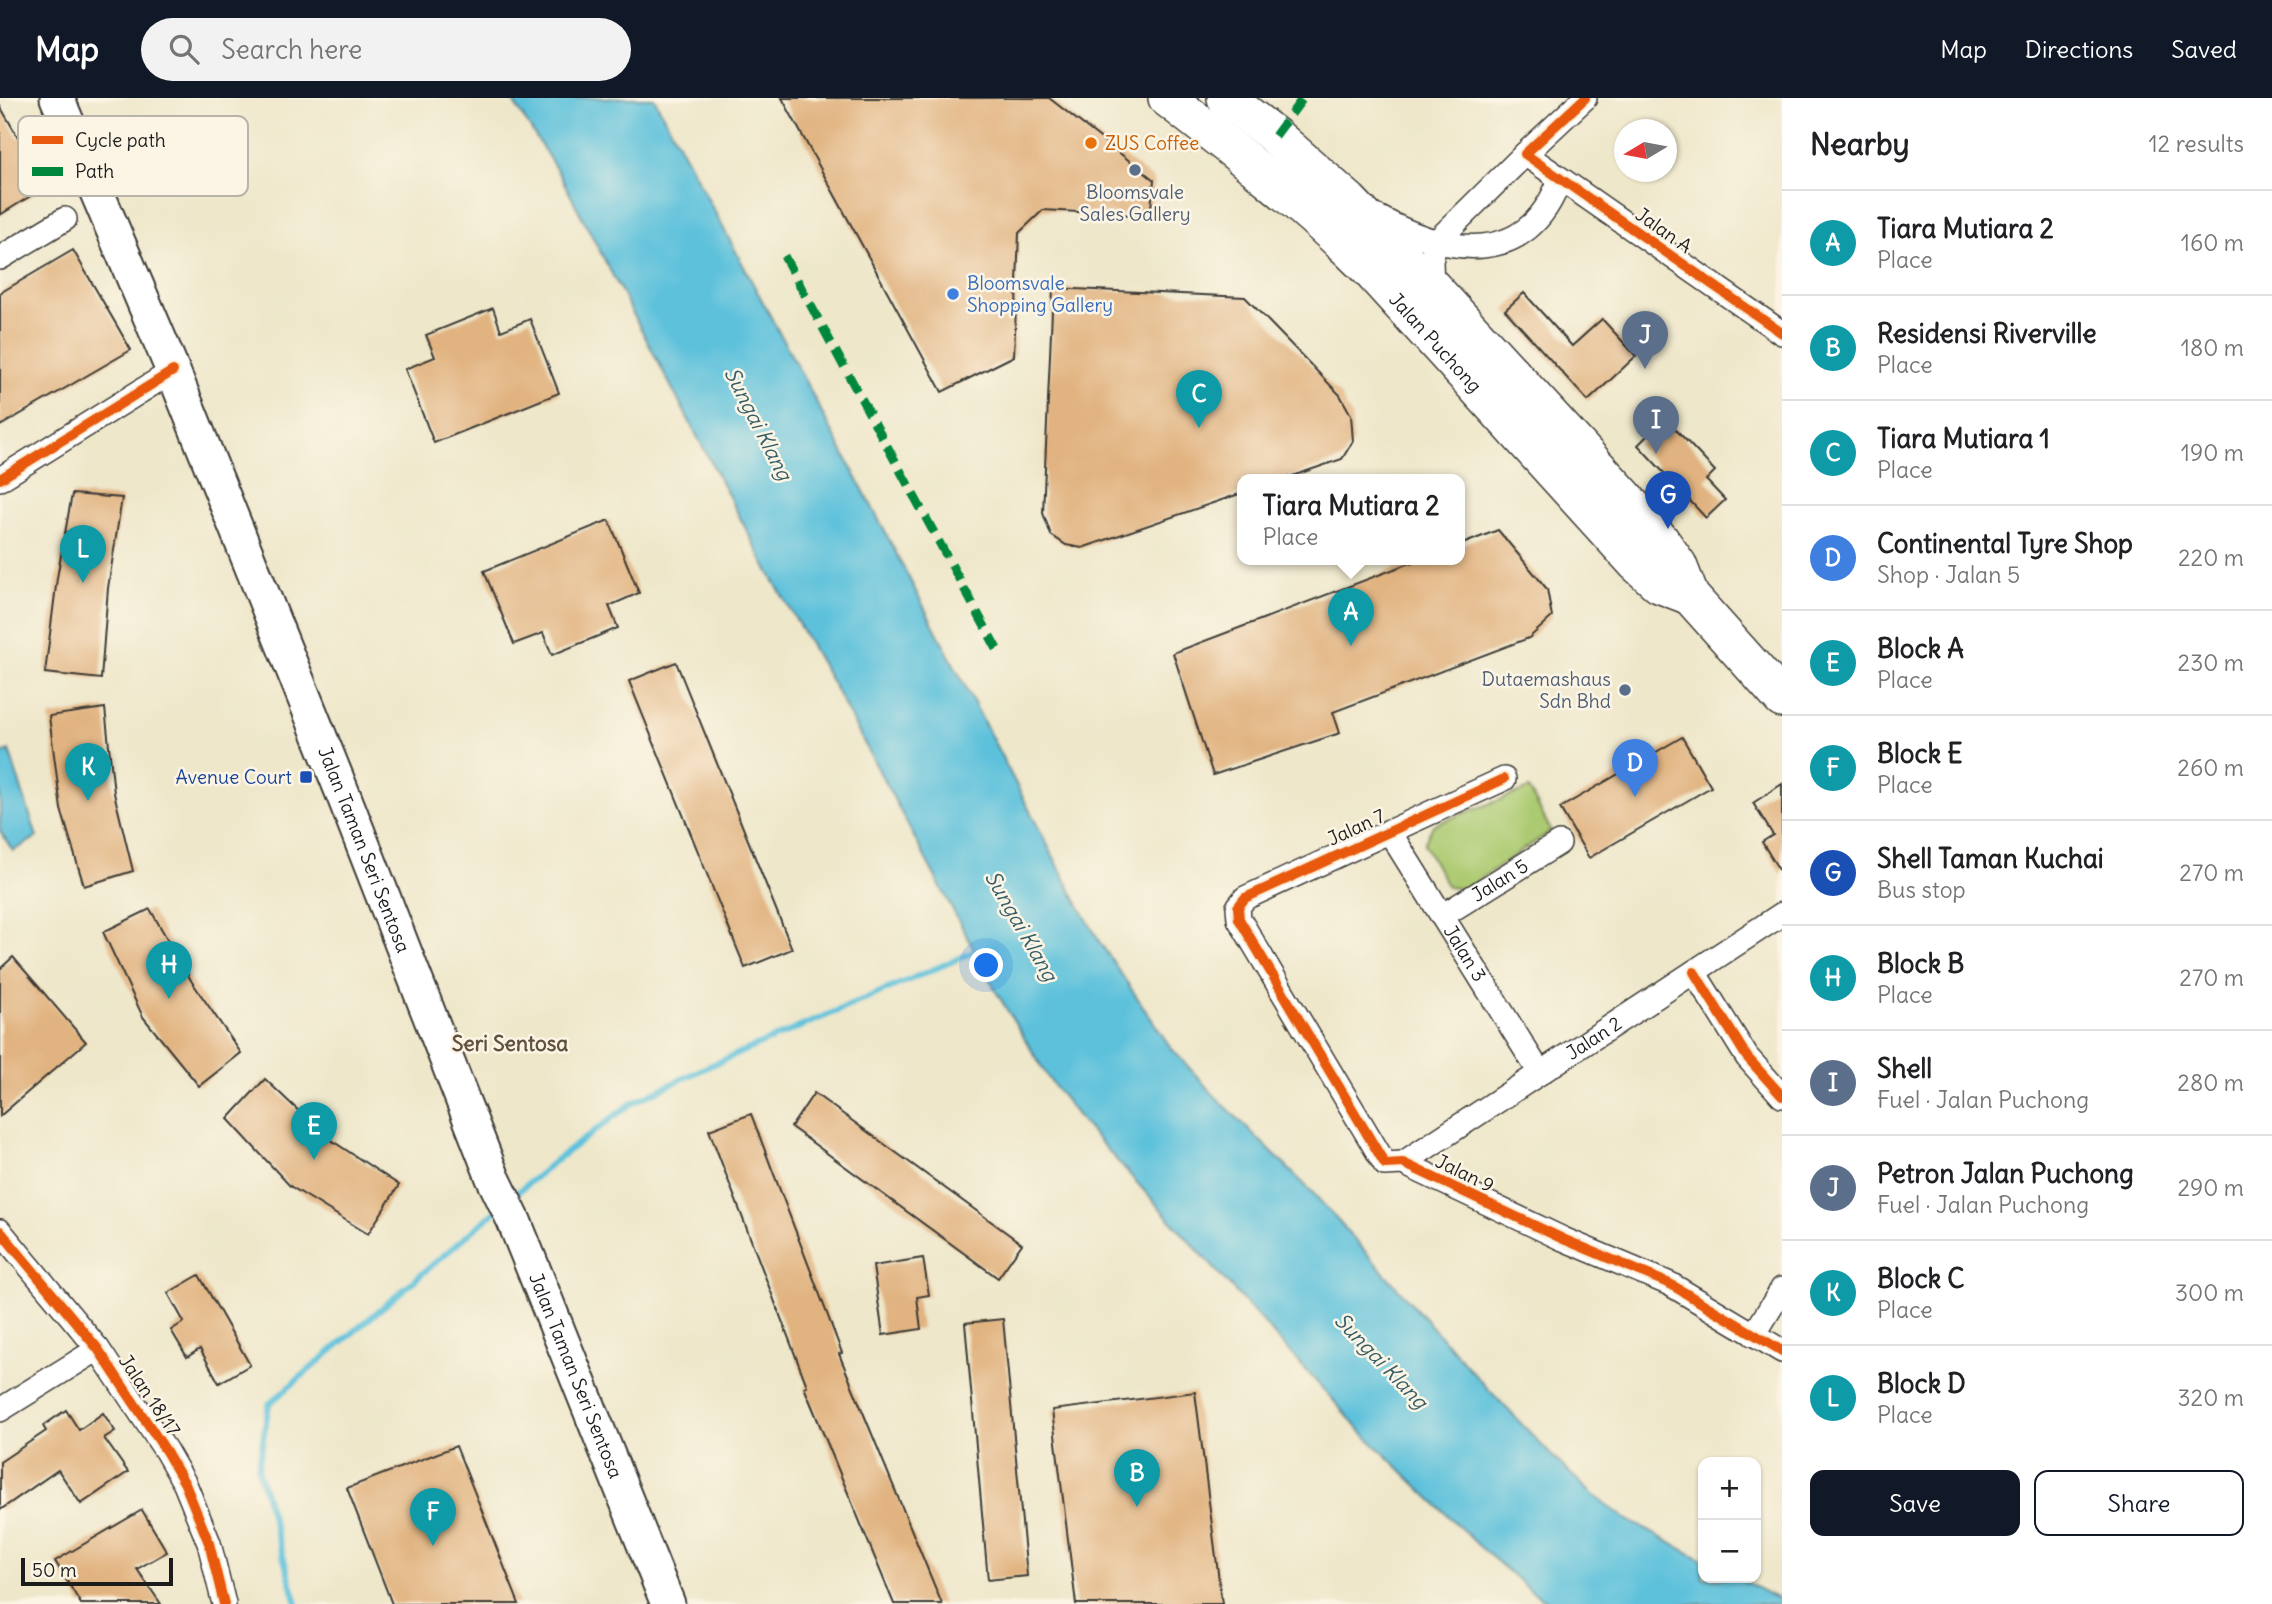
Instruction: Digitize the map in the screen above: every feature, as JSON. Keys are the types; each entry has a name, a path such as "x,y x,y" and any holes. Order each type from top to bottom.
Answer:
{"main road":[{"name":"Jalan Taman Seri Sentosa","path":"57,98 65,116"},
{"name":"Jalan Puchong","path":"1167,98 1252,163 1326,227 1370,270 1636,563 1659,584 1690,596"},
{"name":"Jalan Puchong","path":"1226,98 1275,136 1349,201 1432,287 1624,496 1678,565 1690,596 1782,699"},
{"name":"Jalan Taman Seri Sentosa","path":"99,196 173,371 494,1178 514,1221 667,1604"}],"street":[{"path":"1432,287 1431,261 1436,242 1585,98"},
{"name":"Jalan A","path":"1525,154 1782,333"},
{"path":"1349,201 1405,232 1436,242 1472,248 1499,244 1536,223 1552,202 1560,179"},
{"path":"0,258 65,219"},
{"path":"0,479 173,371"},
{"name":"Jalan 7","path":"1239,919 1238,907 1245,898 1504,779"},
{"name":"Jalan 3","path":"1389,831 1540,1073"},
{"name":"Jalan 5","path":"1442,916 1559,843"},
{"name":"Jalan 2","path":"1403,1163 1782,914"},
{"name":"Jalan 9","path":"1239,919 1385,1164 1403,1163 1563,1239 1670,1284 1782,1352"},
{"path":"1694,972 1746,1057 1782,1096"},
{"name":"Jalan 18/17","path":"0,1231 98,1349 166,1451 185,1484 209,1543 224,1604"},
{"path":"1754,1335 1782,1289"},
{"path":"0,1410 98,1349"}],"green space":[{"path":"1529,789 1551,831 1465,889 1448,887 1424,844 1433,825"}],"water":[{"name":"Sungai Klang","path":"511,98 654,98 869,501 1076,900 1099,941 1171,1048 1214,1095 1314,1194 1476,1376 1592,1494 1626,1519 1698,1557 1698,1583 1748,1583 1782,1601 1782,1604 1551,1604 1530,1590 1478,1545 1360,1430 1084,1124 1049,1079 997,993 835,688 766,567 560,175"},
{"path":"9,750 37,837 13,851 0,831 0,756"}],"building":[{"name":"Bloomsvale Shopping Gallery","path":"782,98 1049,98 1154,180 1150,216 1043,210 1019,233 1014,356 942,392"},
{"path":"0,106 18,137 18,196 31,196 0,215"},
{"path":"73,250 131,350 0,426 0,293"},
{"path":"1053,288 1245,297 1340,395 1351,415 1353,441 1342,459 1298,474 1237,474 1237,495 1082,548 1066,545 1051,535 1043,513"},
{"path":"1524,293 1572,346 1602,319 1636,356 1588,401 1505,310"},
{"path":"493,308 501,331 530,319 559,393 434,443 405,369 435,357 426,335"},
{"path":"1665,418 1715,471 1706,480 1725,500 1706,518 1638,445"},
{"path":"72,494 122,498 108,588 101,679 45,673 57,578"},
{"path":"609,520 639,593 609,606 618,628 552,655 543,633 514,644 484,571"},
{"path":"1498,530 1547,589 1552,617 1529,638 1333,712 1340,733 1213,775 1173,653 1405,565 1465,565 1465,543"},
{"path":"676,662 792,949 745,968 629,681"},
{"path":"105,708 114,793 133,871 84,886 61,809 49,716"},
{"path":"1682,737 1711,787 1589,858 1560,808"},
{"path":"1782,784 1782,875 1762,842 1773,835 1753,803"},
{"path":"150,909 192,982 241,1053 199,1086 143,1017 103,932"},
{"path":"13,957 86,1042 0,1116 0,969"},
{"path":"265,1079 325,1136 399,1185 368,1234 290,1186 228,1119"},
{"path":"814,1093 1022,1244 998,1278 791,1127"},
{"path":"751,1114 842,1353 839,1354 942,1604 894,1604 804,1387 807,1386 709,1130"},
{"path":"923,1258 929,1295 917,1297 921,1329 883,1335 873,1266"},
{"path":"199,1275 250,1365 219,1383 200,1349 187,1357 171,1330 184,1322 168,1293"},
{"path":"1003,1319 1027,1576 988,1580 965,1323"},
{"path":"1195,1392 1222,1604 1076,1604 1052,1410"},
{"path":"66,1410 79,1430 103,1413 115,1431 104,1438 128,1472 81,1504 58,1470 0,1510 0,1462 46,1431 43,1426"},
{"path":"456,1446 519,1604 392,1604 347,1488"},
{"path":"142,1510 167,1552 137,1569 161,1604 81,1604 55,1561"}],"waterway":[{"path":"513,1196 632,1103 707,1067 983,948"},
{"path":"297,1604 258,1469 269,1404 497,1210"}],"marked path":[{"path":"1275,136 1303,98"},
{"path":"784,256 997,649"}],"cycle path":[{"path":"1585,98 1525,154 1782,333"},
{"path":"0,479 173,371"},
{"path":"1504,779 1245,898 1238,907 1239,919 1385,1164 1403,1163 1563,1239 1670,1284 1782,1351"},
{"path":"1694,972 1747,1057 1782,1096"},
{"path":"0,1231 98,1349 166,1451 185,1484 209,1543 224,1604"}],"place":[{"name":"ZUS Coffee","path":"1091,143"},
{"name":"Bloomsvale Sales Gallery","path":"1135,170"},
{"name":"Bloomsvale Shopping Gallery","path":"953,294"},
{"name":"Petron Jalan Puchong","path":"1645,369"},
{"name":"Tiara Mutiara 1","path":"1199,428"},
{"name":"Shell","path":"1656,454"},
{"name":"Shell Taman Kuchai","path":"1668,529"},
{"name":"Block D","path":"83,583"},
{"name":"Tiara Mutiara 2","path":"1351,646"},
{"name":"Dutaemashaus Sdn Bhd","path":"1625,690"},
{"name":"Avenue Court","path":"306,777"},
{"name":"Continental Tyre Shop","path":"1635,797"},
{"name":"Block C","path":"88,801"},
{"name":"Block B","path":"169,999"},
{"name":"Block A","path":"314,1160"},
{"name":"Residensi Riverville","path":"1137,1507"},
{"name":"Block E","path":"433,1546"}],"district":[{"name":"Seri Sentosa","path":"510,1044"}]}
